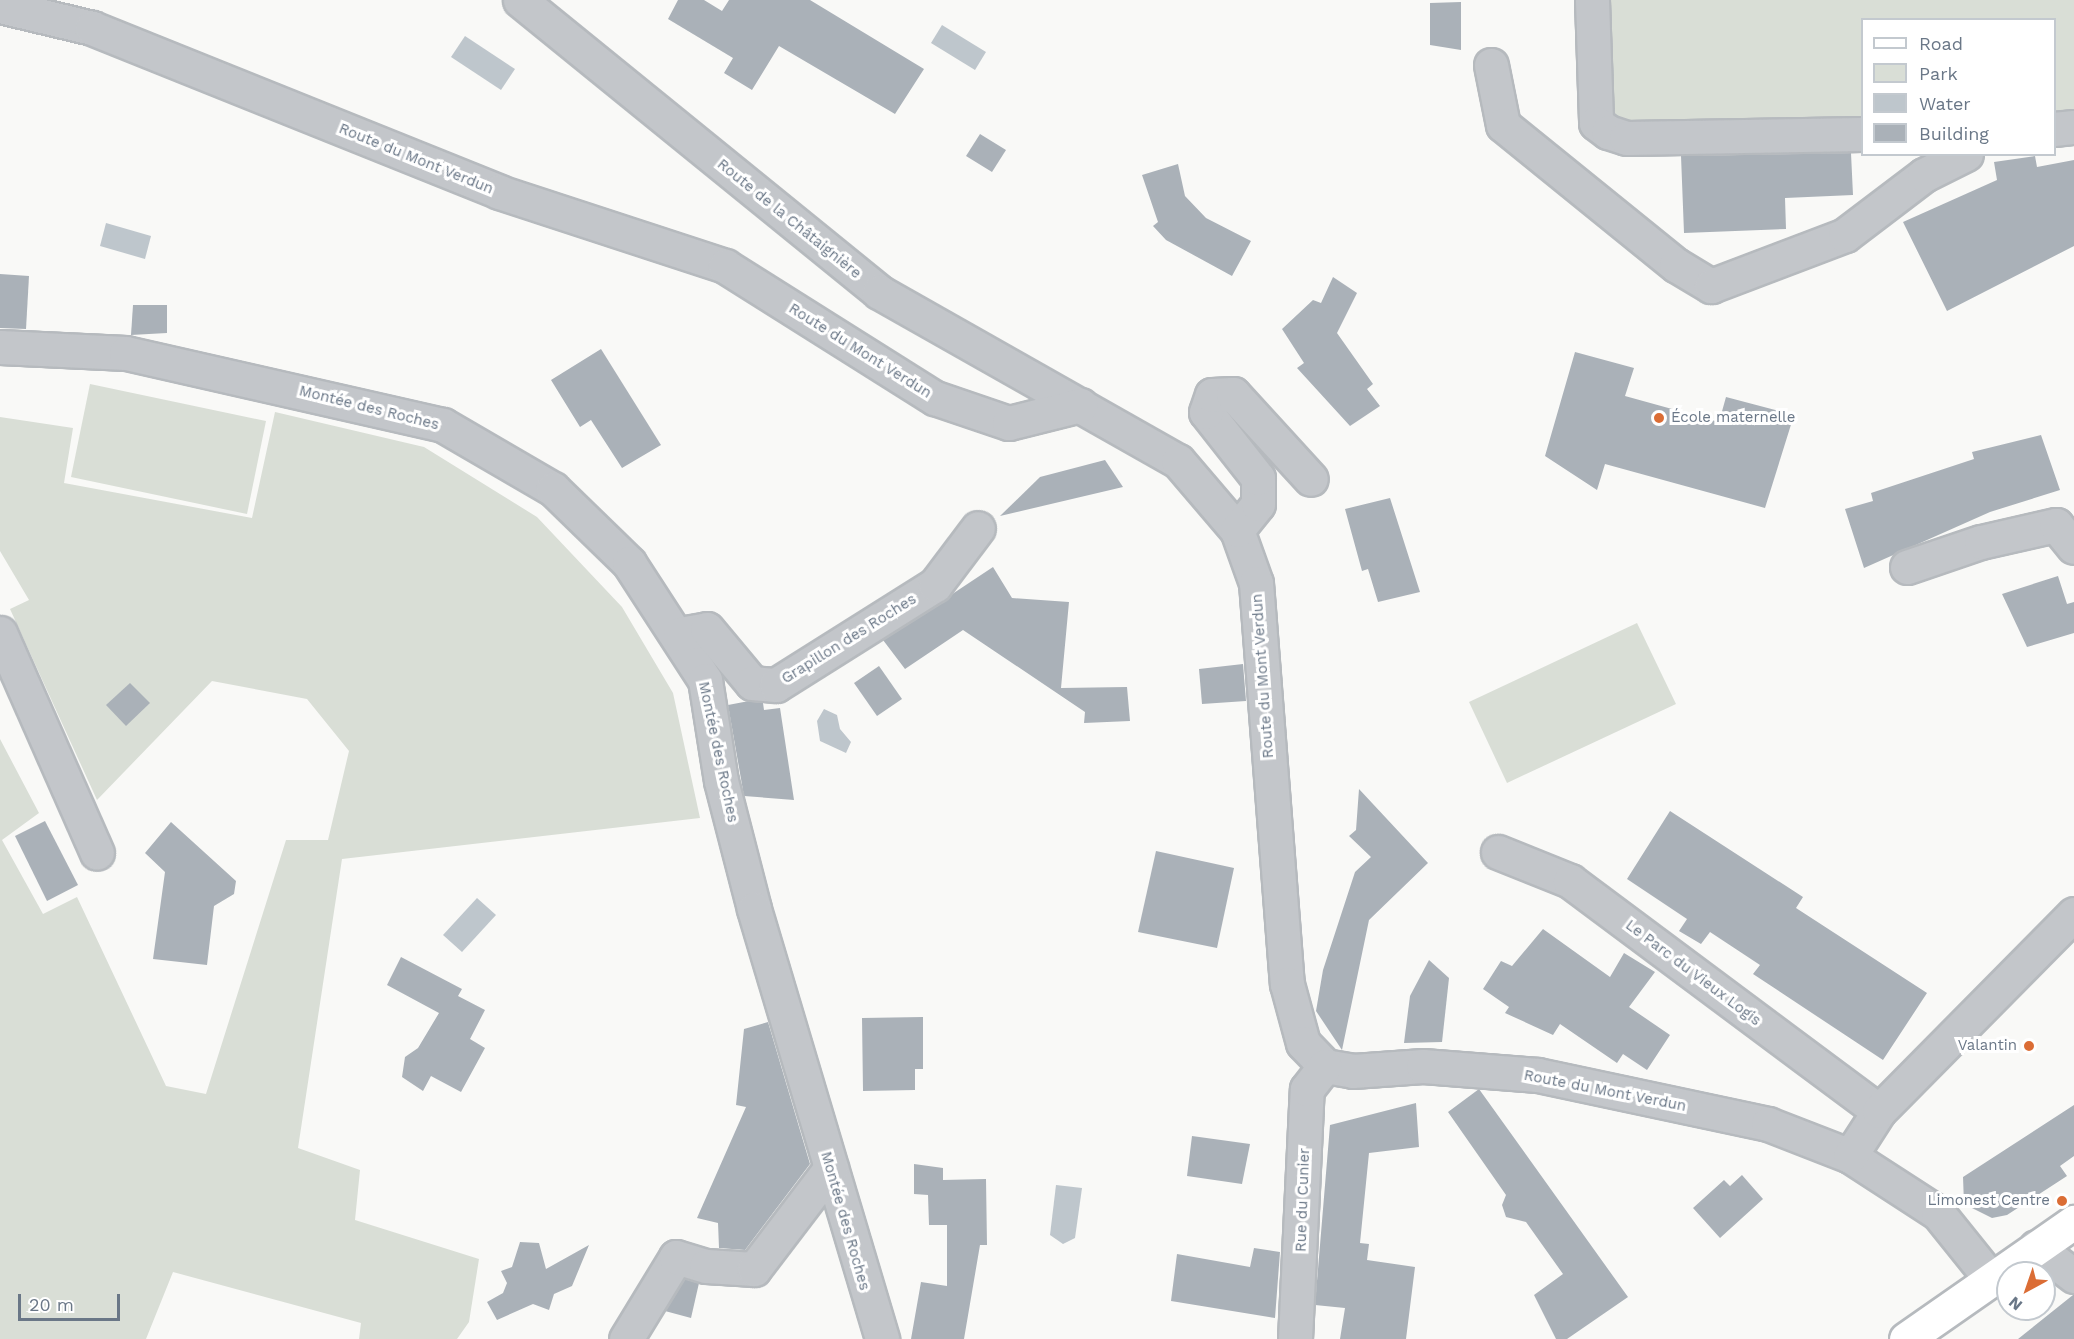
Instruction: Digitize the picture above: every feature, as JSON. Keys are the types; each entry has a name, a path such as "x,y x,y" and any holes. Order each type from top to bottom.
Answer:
{"main road":[{"path":"1906,1339 2074,1222"}],"street":[{"name":"Route de la Châtaignière","path":"520,0 879,292 1081,405"},
{"path":"1592,0 1596,123 1608,132 1626,138 1861,134"},
{"name":"Route du Mont Verdun","path":"0,6 92,28 499,192 725,267 935,398 1009,423 1081,405 1178,461 1237,530 1256,583 1287,984 1304,1043 1325,1066 1353,1071 1423,1066 1538,1075 1768,1124 1850,1156 1938,1213 1991,1279"},
{"path":"1491,65 1503,125 1676,265 1712,286 1754,273 1845,235 1924,175 1962,156"},
{"path":"2056,129 2074,127"},
{"name":"Montée des Roches","path":"0,347 126,353 442,425 553,489 629,563 680,634 705,680 721,781 882,1339"},
{"path":"1237,530 1258,504 1258,477 1206,412 1212,395 1233,394 1311,479"},
{"path":"1907,567 1981,542 2056,525 2074,547"},
{"name":"Grapillon des Roches","path":"680,634 707,629 752,683 776,685 934,585 978,528"},
{"path":"0,633 97,853"},
{"name":"Le Parc du Vieux Logis","path":"1498,852 1570,881 1879,1111"},
{"path":"1850,1156 1879,1111 2074,914"},
{"name":"Rue du Cunier","path":"1295,1339 1307,1089 1325,1066"},
{"path":"626,1339 676,1257 706,1266 754,1269 831,1168"},
{"path":"2036,1247 2074,1276"}],"green space":[{"path":"1598,0 2074,0 2074,113 2056,114 2056,18 1861,18 1861,120 1602,129"},
{"path":"90,384 266,421 247,514 71,477"},
{"path":"275,412 424,447 537,517 622,607 673,693 700,818 342,859 298,1148 360,1170 355,1220 479,1259 469,1322 457,1339 359,1339 361,1323 173,1272 146,1339 0,1339 0,739 39,813 2,840 43,914 77,897 166,1086 206,1094 286,840 328,840 349,751 307,699 212,681 97,800 10,609 29,600 0,551 0,417 73,428 64,483 252,518"},
{"path":"1637,623 1676,704 1507,783 1469,702"}],"water":[{"path":"942,25 986,52 975,70 931,43"},
{"path":"465,36 515,69 501,90 451,57"},
{"path":"106,223 151,236 145,259 100,246"},
{"path":"824,709 837,715 840,729 851,742 846,753 820,741 817,721"},
{"path":"477,898 496,915 462,952 443,935"},
{"path":"1056,1185 1082,1188 1075,1238 1063,1244 1050,1235"}],"building":[{"path":"678,0 704,0 722,11 729,0 810,0 924,69 895,114 779,46 752,90 724,73 733,58 668,19"},
{"path":"1461,2 1461,50 1430,45 1430,3"},
{"path":"980,134 1006,150 992,172 966,156"},
{"path":"1851,153 1853,195 1785,198 1786,229 1684,233 1681,156"},
{"path":"2035,156 2037,167 2074,160 2074,246 1947,311 1903,222 1997,180 1994,162"},
{"path":"1178,164 1185,196 1206,218 1251,241 1232,276 1166,240 1153,226 1158,222 1142,175"},
{"path":"0,274 29,276 26,329 0,328"},
{"path":"1333,277 1357,293 1337,333 1373,384 1367,389 1380,406 1350,426 1297,368 1304,363 1282,329 1313,300 1321,303"},
{"path":"133,305 167,305 167,333 131,335"},
{"path":"601,349 661,445 622,468 591,420 580,427 551,380"},
{"path":"1575,352 1634,368 1625,396 1719,422 1726,397 1794,415 1765,508 1605,464 1597,490 1545,456"},
{"path":"2041,435 2060,490 1990,512 1864,568 1845,509 1873,501 1871,493 1974,459 1972,452"},
{"path":"1105,460 1123,487 1000,516 1040,477"},
{"path":"1390,498 1420,592 1378,602 1368,569 1362,571 1345,509"},
{"path":"993,567 1012,598 1069,602 1061,688 1127,687 1130,721 1084,723 1085,712 963,630 905,669 883,640"},
{"path":"2058,576 2067,604 2074,602 2074,633 2027,647 2002,594"},
{"path":"1243,664 1246,701 1202,704 1199,669"},
{"path":"879,666 902,699 877,716 854,683"},
{"path":"130,683 150,703 126,726 106,705"},
{"path":"749,701 763,703 764,710 780,708 794,800 744,796 728,705"},
{"path":"1359,789 1428,863 1369,920 1342,1050 1316,1011 1323,970 1355,872 1371,857 1349,836 1356,830"},
{"path":"1670,811 1803,897 1796,908 1927,993 1883,1060 1753,974 1760,965 1710,932 1701,944 1679,931 1687,919 1627,879"},
{"path":"45,821 78,885 47,901 15,836"},
{"path":"171,822 236,881 234,894 214,906 207,965 153,959 165,872 145,853"},
{"path":"1156,851 1234,868 1217,948 1138,932"},
{"path":"1543,929 1610,977 1624,953 1655,972 1629,1007 1670,1035 1647,1070 1623,1054 1617,1063 1560,1024 1553,1035 1505,1013 1509,1007 1483,989 1501,961 1512,966"},
{"path":"401,957 462,989 458,996 485,1010 470,1039 485,1048 461,1092 431,1076 423,1091 402,1077 405,1057 418,1048 439,1013 387,985"},
{"path":"1429,960 1449,978 1442,1042 1404,1043 1410,996"},
{"path":"923,1017 923,1069 915,1069 915,1090 863,1091 862,1018"},
{"path":"768,1022 810,1164 745,1250 719,1248 718,1223 697,1218 746,1107 736,1105 744,1029"},
{"path":"1479,1089 1628,1297 1567,1339 1556,1339 1534,1295 1563,1274 1526,1222 1506,1217 1502,1205 1506,1195 1448,1112"},
{"path":"1416,1103 1419,1147 1369,1153 1360,1243 1369,1244 1367,1260 1415,1267 1406,1339 1340,1339 1345,1308 1315,1305 1330,1125"},
{"path":"2074,1105 2074,1156 2060,1166 2067,1176 2007,1215 1992,1218 1964,1204 1963,1177"},
{"path":"1192,1136 1250,1144 1242,1184 1187,1176"},
{"path":"914,1164 943,1168 943,1180 986,1179 987,1245 980,1245 964,1339 911,1339 921,1282 947,1286 947,1225 929,1225 928,1195 914,1194"},
{"path":"1742,1175 1763,1199 1720,1238 1693,1208 1724,1180 1730,1186"},
{"path":"520,1242 539,1243 546,1269 589,1245 572,1286 554,1294 549,1310 533,1304 497,1320 487,1302 503,1293 507,1283 501,1271 512,1267"},
{"path":"1254,1248 1280,1252 1275,1318 1171,1301 1177,1254 1250,1267"},
{"path":"684,1279 699,1283 691,1318 665,1311"},
{"path":"2073,1295 2074,1339 2018,1339 2040,1321 2056,1321 2056,1309"}],"place":[{"name":"École maternelle","path":"1659,418"},
{"name":"Valantin","path":"2029,1046"},
{"name":"Limonest Centre","path":"2062,1201"}]}
